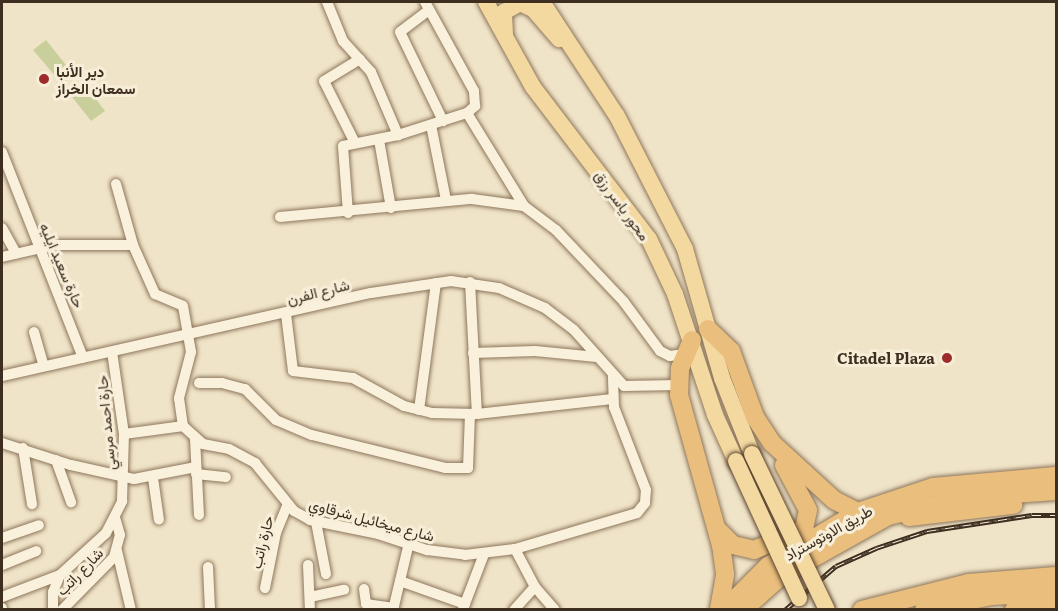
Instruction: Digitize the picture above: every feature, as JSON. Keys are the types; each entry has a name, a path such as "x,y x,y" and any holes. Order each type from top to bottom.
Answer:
{"highway":[{"path":"708,329 731,351 755,417 772,443 808,510 804,529 754,550 733,545 718,530"},
{"path":"689,347 679,380 690,443 718,530 725,575 719,609"},
{"path":"772,443 834,500 858,512"},
{"name":"طريق الاوتوستراد","path":"724,609 768,566 858,512 933,487 1056,476"},
{"name":"طريق الاوتوستراد","path":"743,609 781,576 888,516 969,496 1056,491"},
{"path":"888,516 936,516 1056,502"},
{"path":"862,609 969,584 1056,576"},
{"path":"924,609 991,596 1056,593"},
{"path":"1014,609 1056,606"}],"main road":[{"name":"محور ياسر رزق","path":"486,2 506,42 545,103 649,239 710,399 801,609"},
{"name":"محور ياسر رزق","path":"542,2 581,57 617,116 685,249 728,395 752,454 828,609"},
{"path":"506,42 504,12 516,3 525,3 581,57"}],"street":[{"path":"327,2 343,41 371,72 398,135"},
{"path":"348,213 342,149 355,143 379,140 443,121 467,113 475,106 476,96 427,6 400,32 443,121"},
{"path":"355,143 324,78 360,59"},
{"path":"467,113 524,206 556,230 624,302 660,351 670,356 689,347"},
{"path":"430,125 446,200"},
{"path":"379,140 391,208"},
{"name":"حارة سعيد ايليه","path":"2,152 37,248 64,304 83,358"},
{"path":"116,184 133,245 157,296 182,304 191,336 191,352 179,398 183,426 124,434"},
{"path":"280,217 348,213 446,200 490,199 524,206"},
{"path":"2,228 16,253"},
{"path":"2,257 54,245 133,245"},
{"path":"199,383 222,382 245,389 265,412 304,432 445,468 468,468 474,414 470,282"},
{"name":"شارع الفرن","path":"2,376 436,283 470,282 499,288 545,308 574,330 613,375"},
{"path":"418,410 436,283"},
{"path":"286,314 293,371 352,378 391,401 418,410 474,414 612,399"},
{"path":"34,332 44,366"},
{"path":"473,353 535,351 597,357"},
{"name":"حارة احمد مرسي","path":"2,597 60,575 99,542 115,518 125,478 124,434 112,352"},
{"path":"613,375 640,382 679,380"},
{"name":"شارع ميخائيل شرقاوي","path":"183,426 195,439 247,457 268,475 288,504 301,516 316,522 446,553 484,554 515,549 642,509 646,490 612,399 613,375"},
{"path":"195,439 199,515"},
{"path":"2,443 125,478 153,478 196,471 226,477"},
{"path":"23,448 32,504"},
{"path":"56,460 71,502"},
{"path":"153,478 159,520"},
{"name":"حارة راتب","path":"265,588 276,533 288,504"},
{"name":"شارع راتب","path":"62,609 117,551 120,535 115,518"},
{"path":"316,522 326,574"},
{"path":"2,538 39,525"},
{"path":"364,589 366,604 394,608 409,543"},
{"path":"515,549 535,587 555,609"},
{"path":"2,565 36,551"},
{"path":"117,551 131,609"},
{"path":"400,581 464,607 484,554"},
{"path":"308,565 310,609"},
{"path":"208,567 210,609"},
{"path":"52,609 53,592 60,575"},
{"path":"514,609 535,587"},
{"path":"310,597 345,590"}],"green space":[{"path":"46,40 74,75 62,84 33,50"},
{"path":"83,82 105,111 91,121 69,93"}],"railway":[{"path":"785,610 836,566 876,548 927,531 1032,515 1056,515"}],"place":[{"name":"دير الأنبا سمعان الخراز","path":"44,79"},
{"name":"Citadel Plaza","path":"947,358"}]}
